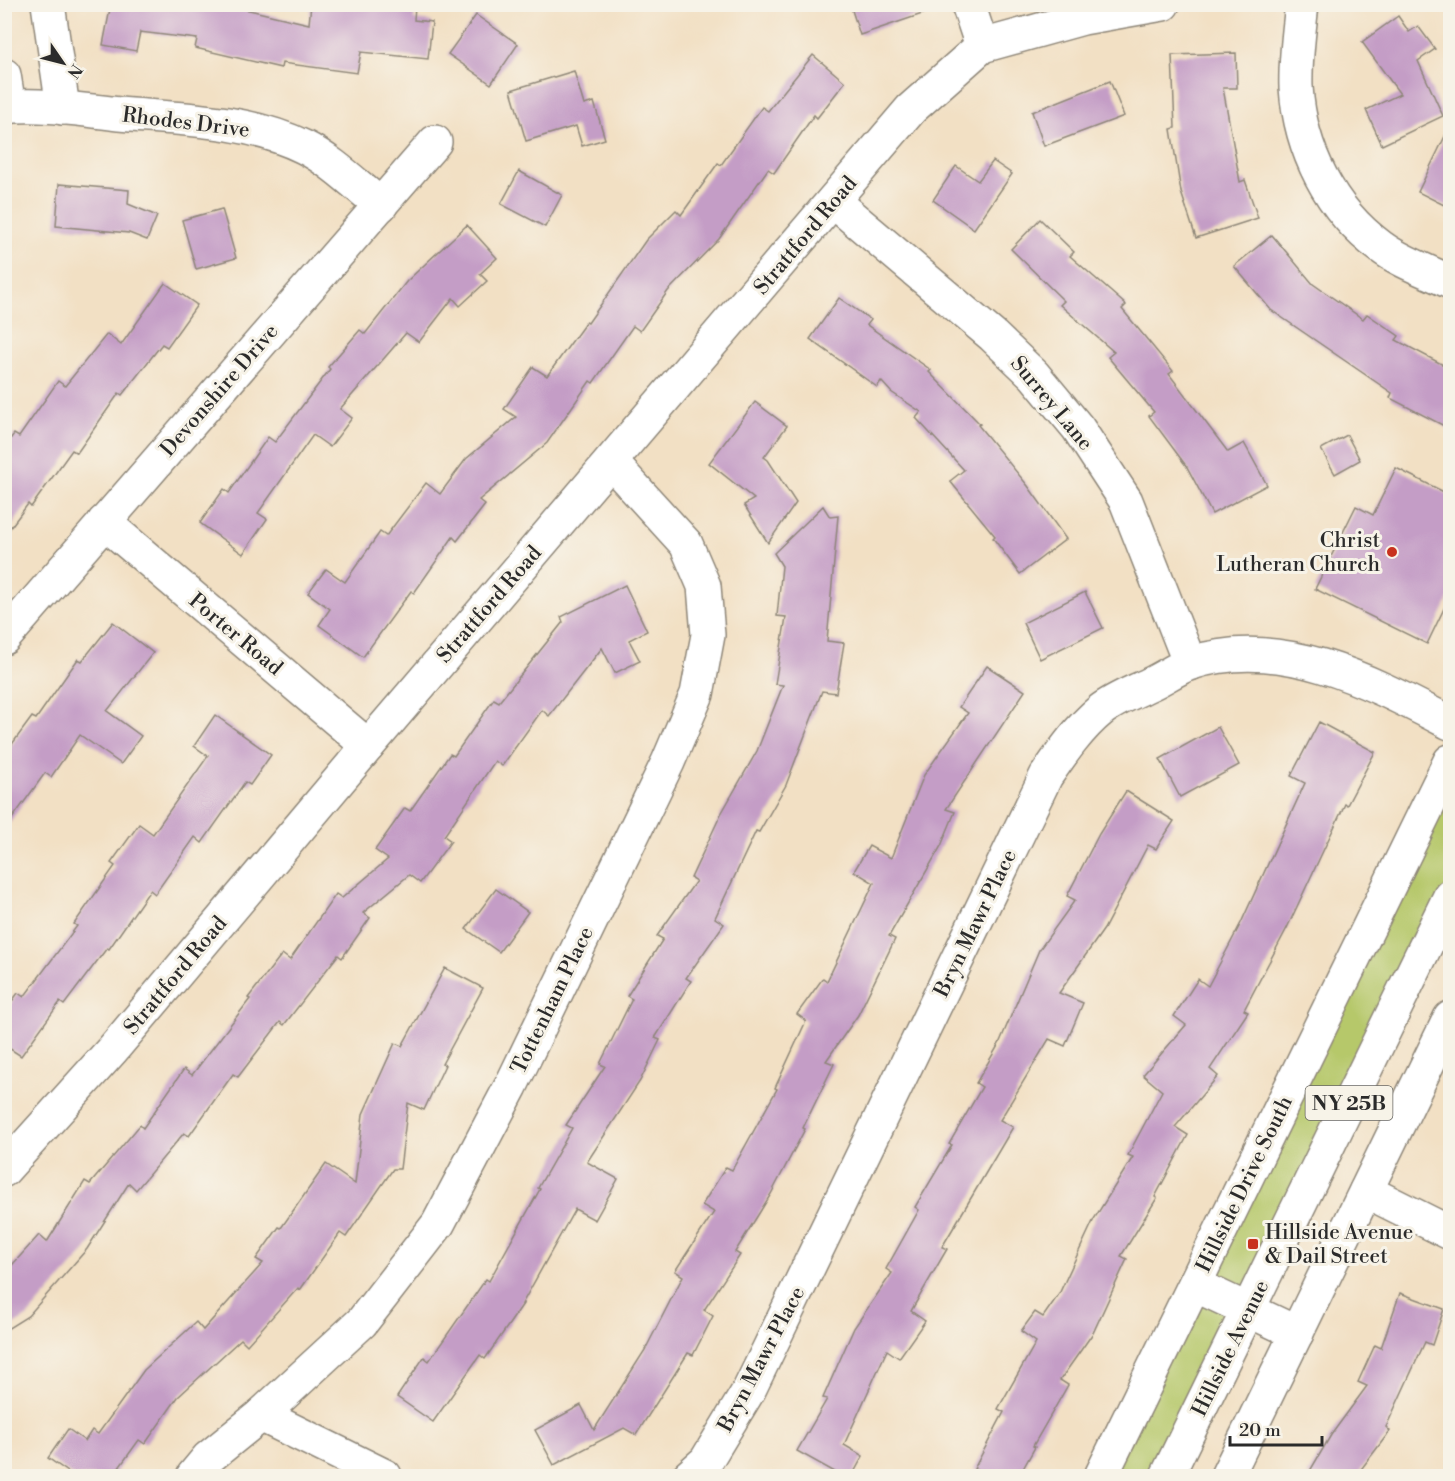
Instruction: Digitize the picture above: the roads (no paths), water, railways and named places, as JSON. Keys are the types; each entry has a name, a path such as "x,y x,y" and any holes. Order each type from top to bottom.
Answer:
{"street":[{"path":"48,4 63,108"},
{"path":"968,4 982,46 1083,18 1163,4"},
{"path":"1302,4 1297,48 1296,87 1302,123 1313,159 1328,190 1351,222 1382,249 1450,282"},
{"name":"Strattford Road","path":"4,1170 113,1049 911,109 982,46"},
{"name":"Rhodes Drive","path":"6,96 63,108 233,125 277,136 304,147 329,162 381,205"},
{"name":"Devonshire Drive","path":"4,638 435,142"},
{"name":"Surrey Lane","path":"833,201 993,336 1034,375 1078,428 1126,501 1190,664"},
{"name":"Tottenham Place","path":"193,1476 208,1458 261,1415 362,1322 438,1224 511,1086 668,762 697,694 708,635 704,586 686,544 610,462"},
{"name":"Porter Road","path":"105,522 368,746"},
{"name":"Bryn Mawr Place","path":"689,1476 706,1461 749,1390 1046,776 1071,740 1102,709 1190,664 1234,655 1275,656 1308,661 1347,673 1384,688 1450,723"},
{"name":"Hillside Drive South","path":"1101,1476 1450,761"},
{"name":"Hillside Avenue","path":"1167,1476 1450,896"},
{"name":"NY 25B","path":"1227,1476 1450,1018"},
{"path":"1366,1191 1450,1233"},
{"path":"1194,1285 1297,1333"},
{"path":"261,1415 385,1476"}],"place":[{"name":"Christ Lutheran Church","path":"1392,552"},
{"name":"Hillside Avenue & Dail Street","path":"1253,1244"}]}
